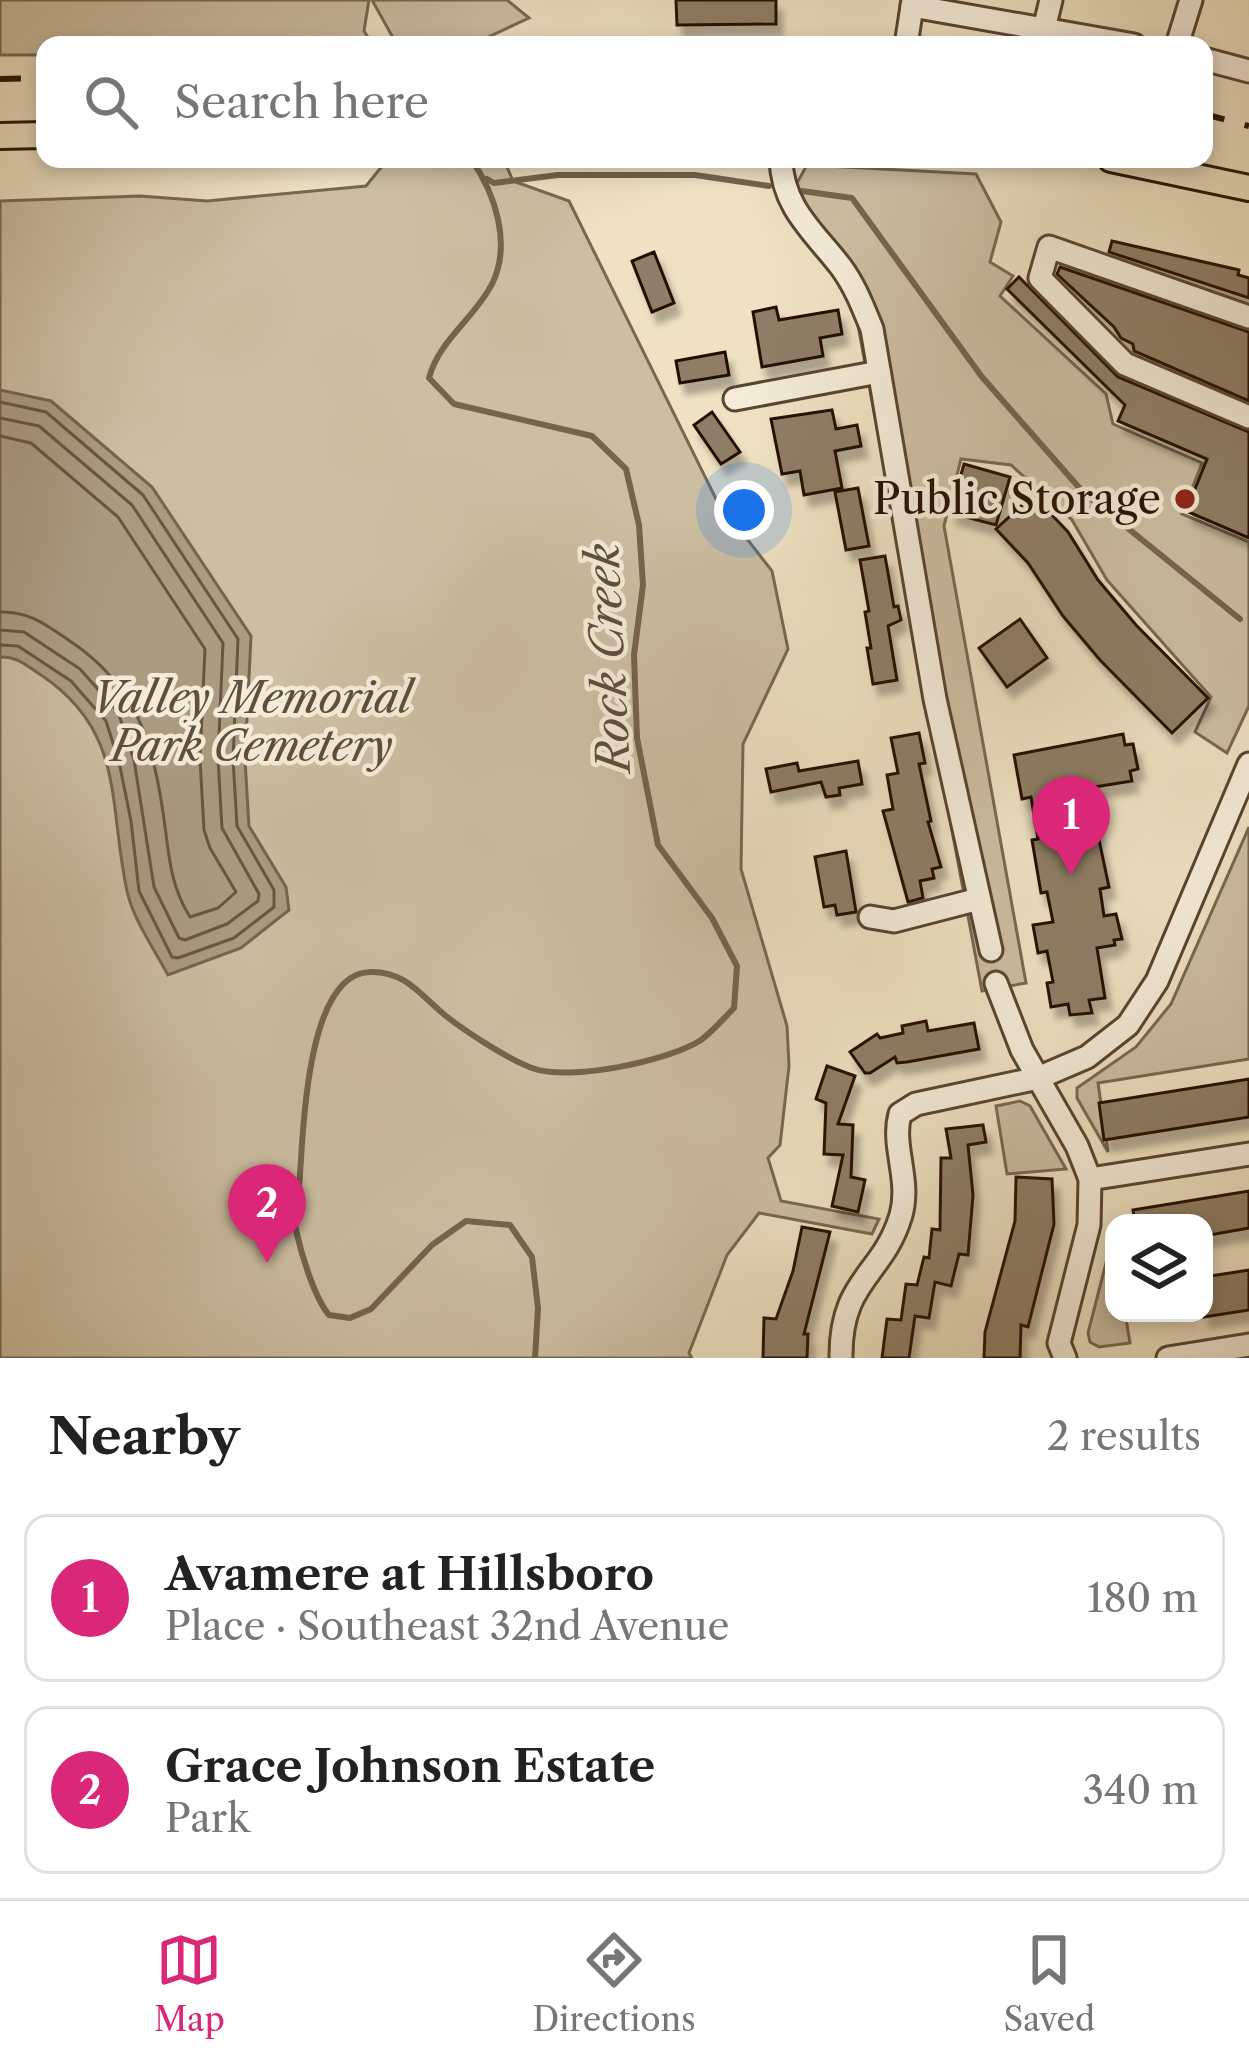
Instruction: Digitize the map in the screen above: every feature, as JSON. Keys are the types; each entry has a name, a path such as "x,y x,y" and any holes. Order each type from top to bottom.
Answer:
{"main road":[{"path":"0,136 36,135"},
{"path":"1154,168 1249,188"}],"street":[{"path":"1044,29 1051,0"},
{"path":"1179,36 1189,0"},
{"path":"908,36 913,3 1083,36"},
{"path":"1213,61 1249,71"},
{"path":"783,168 784,184 799,219 843,270 872,329 935,699 991,950"},
{"path":"1249,317 1049,247 1040,278 1125,364 1249,417"},
{"path":"735,399 879,372"},
{"path":"841,1358 850,1298 884,1249 902,1212 906,1178 899,1114 916,1104 1038,1078 1102,1047 1128,1024 1146,1001 1249,764"},
{"path":"871,917 894,921 980,899"},
{"path":"995,983 1090,1179 1089,1225 1059,1343 1065,1358"},
{"path":"1090,1179 1249,1154"},
{"path":"1168,1358 1249,1346"}],"green space":[{"path":"0,0 369,0 367,36 36,36 36,55 0,55"},
{"path":"372,0 507,0 529,18 490,36 392,36"},
{"name":"Valley Memorial Park Cemetery","path":"381,168 507,168 513,181 569,201 716,499 772,571 788,649 743,744 741,869 787,1026 789,1066 780,1145 768,1158 781,1201 879,1219 872,1234 759,1213 727,1255 689,1353 692,1358 0,1358 0,201 140,196 207,201 366,186"},
{"path":"805,168 976,174 1001,222 990,262 1013,276 1000,296 1106,394 1113,424 1202,463 1182,514 1249,542 1249,706 1227,753 1195,732 1211,697 1107,580 1072,520 1011,465 961,459 944,526 1026,983 982,991 851,288 787,201"},
{"path":"1249,827 1249,1059 1098,1083 1108,1152 1077,1098 1077,1088 1136,1047 1171,1004"},
{"path":"1020,1101 1030,1106 1066,1169 1007,1174 996,1106"},
{"path":"1105,1267 1105,1322 1126,1322 1130,1343 1099,1347 1090,1342 1088,1333"}],"water":[{"path":"0,390 51,401 152,487 251,636 245,760 249,826 286,887 289,910 241,948 168,975 130,902 101,745 68,697 17,660 0,657"}],"building":[{"path":"676,0 776,0 776,24 677,25"},
{"path":"1112,241 1239,270 1238,275 1249,278 1249,298 1109,252"},
{"path":"654,252 674,303 652,312 632,261"},
{"path":"1060,267 1249,332 1249,401 1134,351 1133,344 1121,338 1057,274"},
{"path":"1019,277 1118,377 1249,432 1249,538 1186,511 1207,459 1118,421 1125,405 1007,289"},
{"path":"776,307 779,320 838,310 842,334 820,338 823,356 762,367 753,312"},
{"path":"725,352 729,375 680,383 676,361"},
{"path":"832,410 836,429 857,425 861,446 835,451 842,488 804,495 800,471 782,474 771,419"},
{"path":"712,412 740,452 721,464 694,425"},
{"path":"964,464 1010,477 996,525 950,513"},
{"path":"858,488 869,546 846,550 835,492"},
{"path":"1033,495 1068,532 1098,580 1136,625 1208,698 1172,733 1100,660 1028,563 996,529"},
{"path":"885,556 894,607 898,606 901,620 888,626 897,680 873,684 865,612 869,611 860,560"},
{"path":"1020,619 1047,658 1007,687 979,648"},
{"path":"919,733 928,822 941,867 932,869 934,878 920,881 923,898 908,902 883,811 893,809 887,775 898,773 891,738"},
{"path":"1123,734 1125,745 1133,744 1138,769 1130,771 1132,781 1088,788 1109,887 1100,889 1104,916 1116,914 1122,939 1097,948 1105,998 1089,1000 1092,1013 1070,1015 1068,1004 1051,1007 1047,983 1053,982 1047,951 1038,953 1033,925 1053,922 1047,892 1041,893 1031,797 1022,799 1014,755"},
{"path":"858,761 862,784 839,788 840,795 826,797 821,782 771,792 766,769 797,763 799,771"},
{"path":"846,851 856,912 837,915 835,905 824,907 815,857"},
{"path":"926,1021 928,1031 974,1023 979,1049 897,1063 895,1057 870,1073 865,1073 850,1052 877,1034 880,1038 903,1033 902,1026"},
{"path":"827,1066 855,1076 838,1124 853,1125 851,1177 865,1180 858,1212 832,1206 843,1155 824,1154 826,1103 816,1099"},
{"path":"1249,1079 1249,1117 1104,1140 1099,1103"},
{"path":"983,1125 986,1142 968,1145 973,1195 968,1255 959,1254 951,1286 935,1282 929,1318 915,1316 909,1358 882,1358 887,1319 901,1320 906,1284 917,1285 924,1257 929,1258 932,1229 940,1230 941,1158 951,1158 946,1129"},
{"path":"1016,1177 1052,1179 1054,1224 1028,1327 1021,1325 1020,1358 984,1358 985,1332 1015,1221"},
{"path":"1249,1191 1249,1228 1213,1234 1213,1214 1134,1214 1133,1210"},
{"path":"802,1227 830,1232 804,1334 808,1334 807,1358 763,1358 764,1318 776,1319"},
{"path":"1249,1270 1249,1310 1213,1316 1213,1276"}],"waterway":[{"name":"Rock Creek","path":"476,168 498,219 498,269 485,297 441,352 429,378 454,404 592,436 626,469 639,525 643,585 634,655 637,738 658,845 712,918 737,966 734,1008 701,1040 666,1055 593,1071 549,1072 522,1064 488,1045 394,976 370,972 349,979 333,998 312,1057 295,1223 323,1307 329,1315 350,1318 371,1309 432,1245 466,1221 510,1225 532,1257 538,1308 535,1358"},
{"path":"487,179 494,183 558,175 695,175 769,186"},
{"path":"802,191 852,198 982,377 1083,492 1240,619"}],"railway":[{"path":"0,79 36,78"},
{"path":"1213,116 1249,126"}],"place":[{"name":"Public Storage","path":"1185,499"},
{"name":"Avamere at Hillsboro","path":"1071,875"},
{"name":"Grace Johnson Estate","path":"267,1263"}]}
